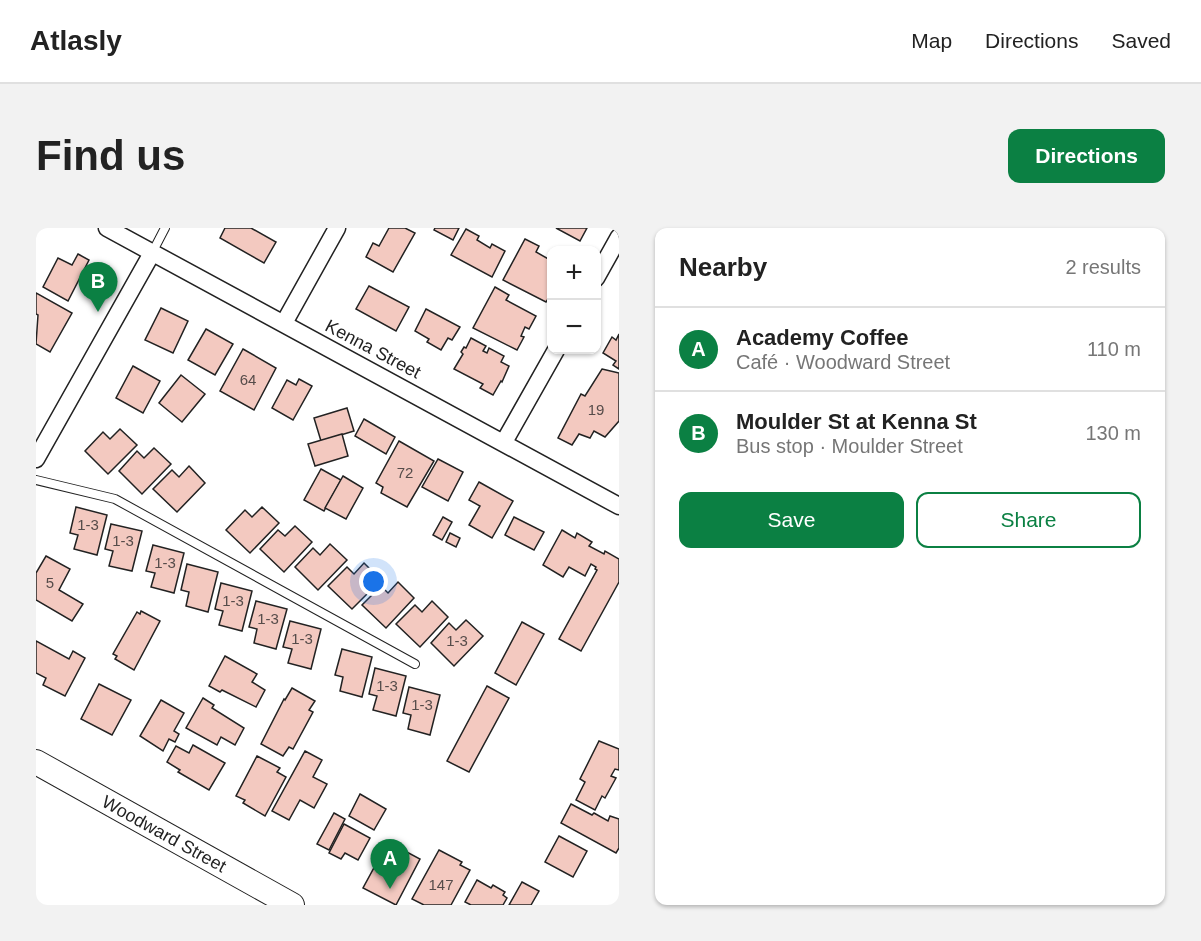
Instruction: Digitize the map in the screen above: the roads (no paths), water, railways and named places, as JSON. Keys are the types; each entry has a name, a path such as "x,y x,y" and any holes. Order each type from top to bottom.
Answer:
{"street":[{"name":"Kenna Street","path":"107,228 619,506"},
{"path":"284,323 337,228"},
{"path":"601,271 619,237"},
{"path":"36,459 152,253"},
{"path":"504,442 554,354"},
{"name":"Woodward Street","path":"36,762 292,905"}],"lane":[{"path":"152,253 165,228"},
{"path":"36,480 115,499 415,663"}],"place":[{"name":"Moulder St at Kenna St","path":"98,312"},
{"name":"Academy Coffee","path":"390,889"}]}
